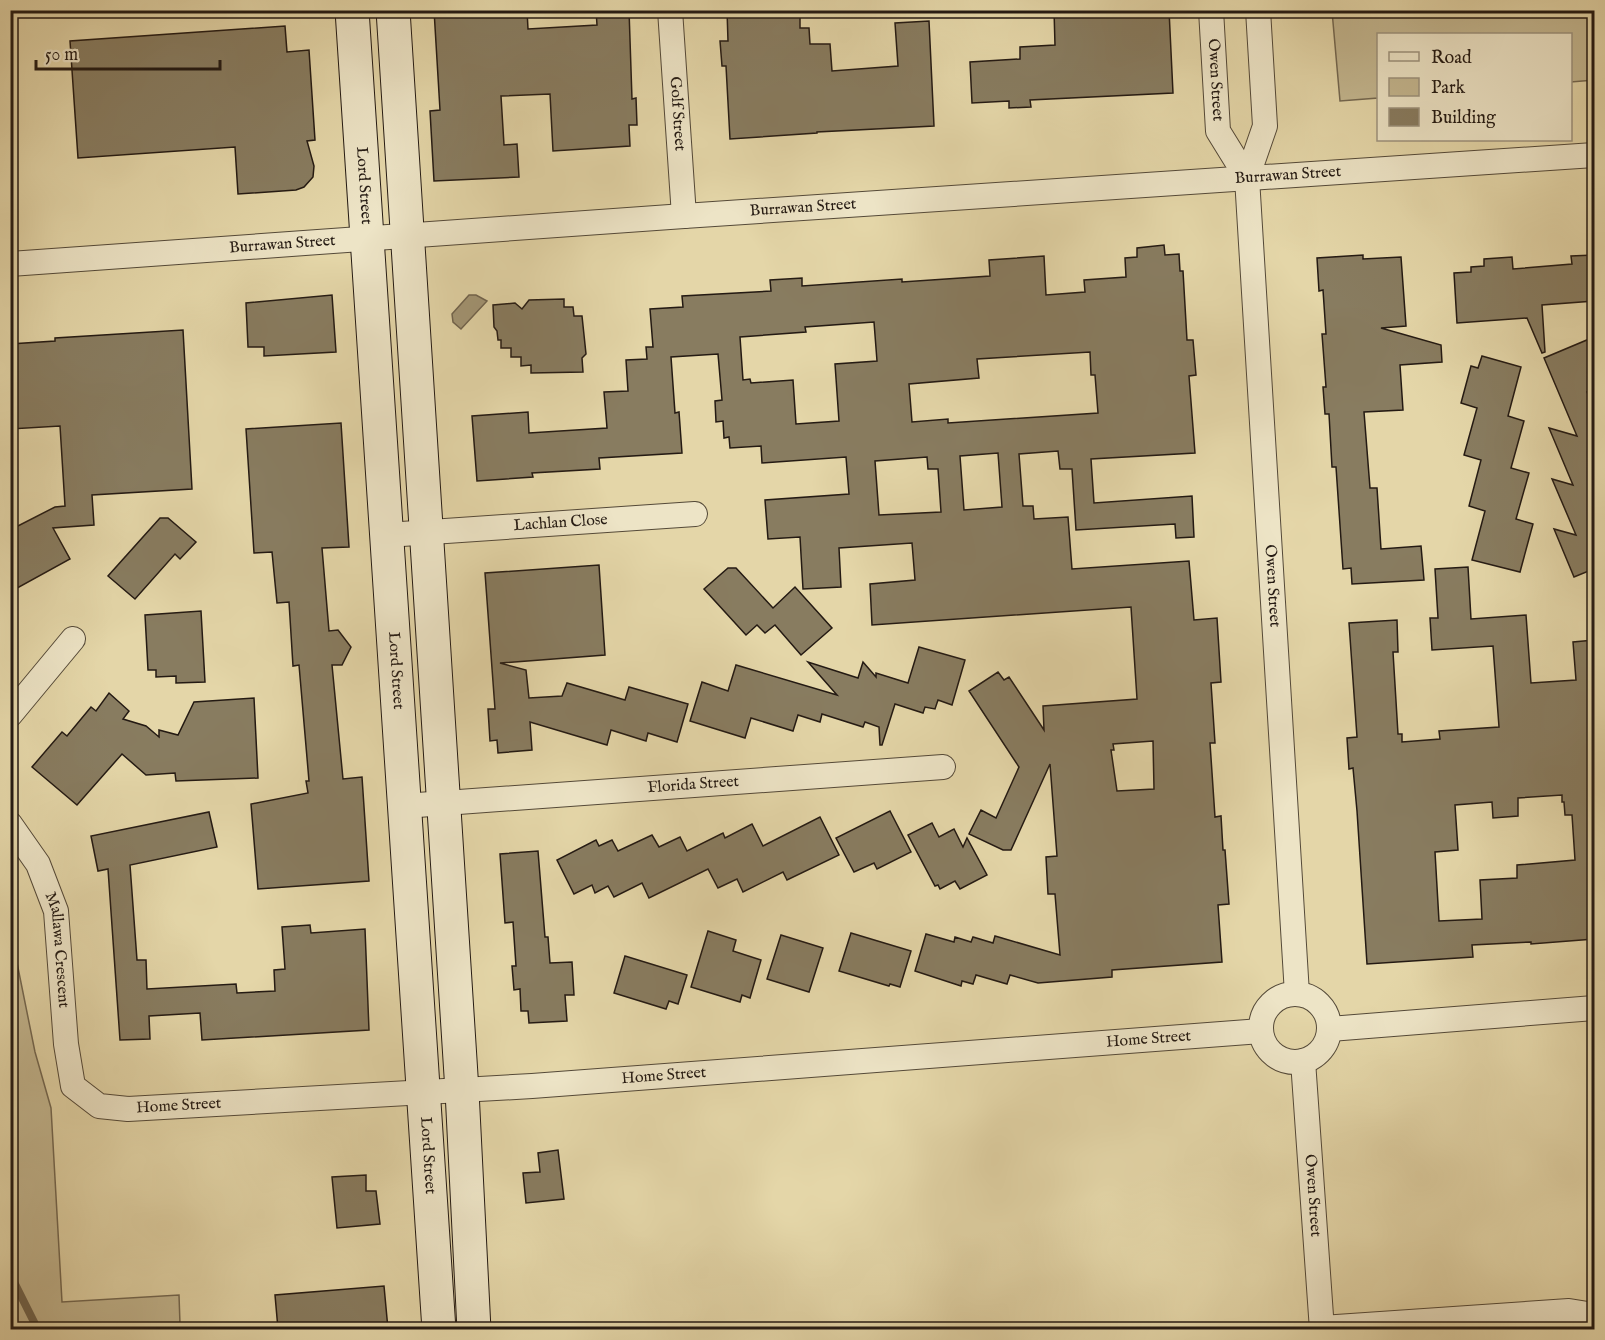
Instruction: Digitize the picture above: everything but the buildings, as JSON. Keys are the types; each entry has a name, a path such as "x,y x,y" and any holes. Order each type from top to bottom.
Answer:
{"main road":[{"name":"Lord Street","path":"352,10 439,1329"},
{"path":"393,10 462,1091 474,1329"}],"street":[{"name":"Golf Street","path":"670,10 684,216"},
{"name":"Owen Street","path":"1211,10 1218,131 1247,178"},
{"name":"Owen Street","path":"1258,10 1265,126 1247,178 1297,994"},
{"name":"Burrawan Street","path":"10,264 1594,155"},
{"name":"Lachlan Close","path":"387,535 695,514"},
{"path":"10,715 73,639"},
{"name":"Florida Street","path":"404,806 944,767"},
{"name":"Mallawa Crescent","path":"10,824 38,864 56,910 66,1044 73,1086"},
{"path":"1297,994 1317,1001 1328,1018 1330,1029 1328,1040 1314,1057 1292,1062 1275,1055 1264,1042 1261,1030 1262,1019 1267,1008 1275,1000 1285,995 1297,994"},
{"path":"1330,1029 1594,1008"},
{"name":"Home Street","path":"73,1086 99,1106 128,1109 462,1091 1261,1030"},
{"name":"Owen Street","path":"1304,1061 1322,1328"},
{"path":"1322,1328 1569,1311 1594,1315"}],"green space":[{"path":"1332,11 1594,11 1594,80 1572,82 1572,33 1377,33 1377,98 1340,101"},
{"path":"10,928 35,1052 51,1108 62,1302 179,1295 180,1324 188,1329 11,1329"}],"shaded area":[{"path":"469,295 476,295 487,301 461,329 453,322 452,314"}],"waterway":[{"path":"10,1274 38,1330"}]}
